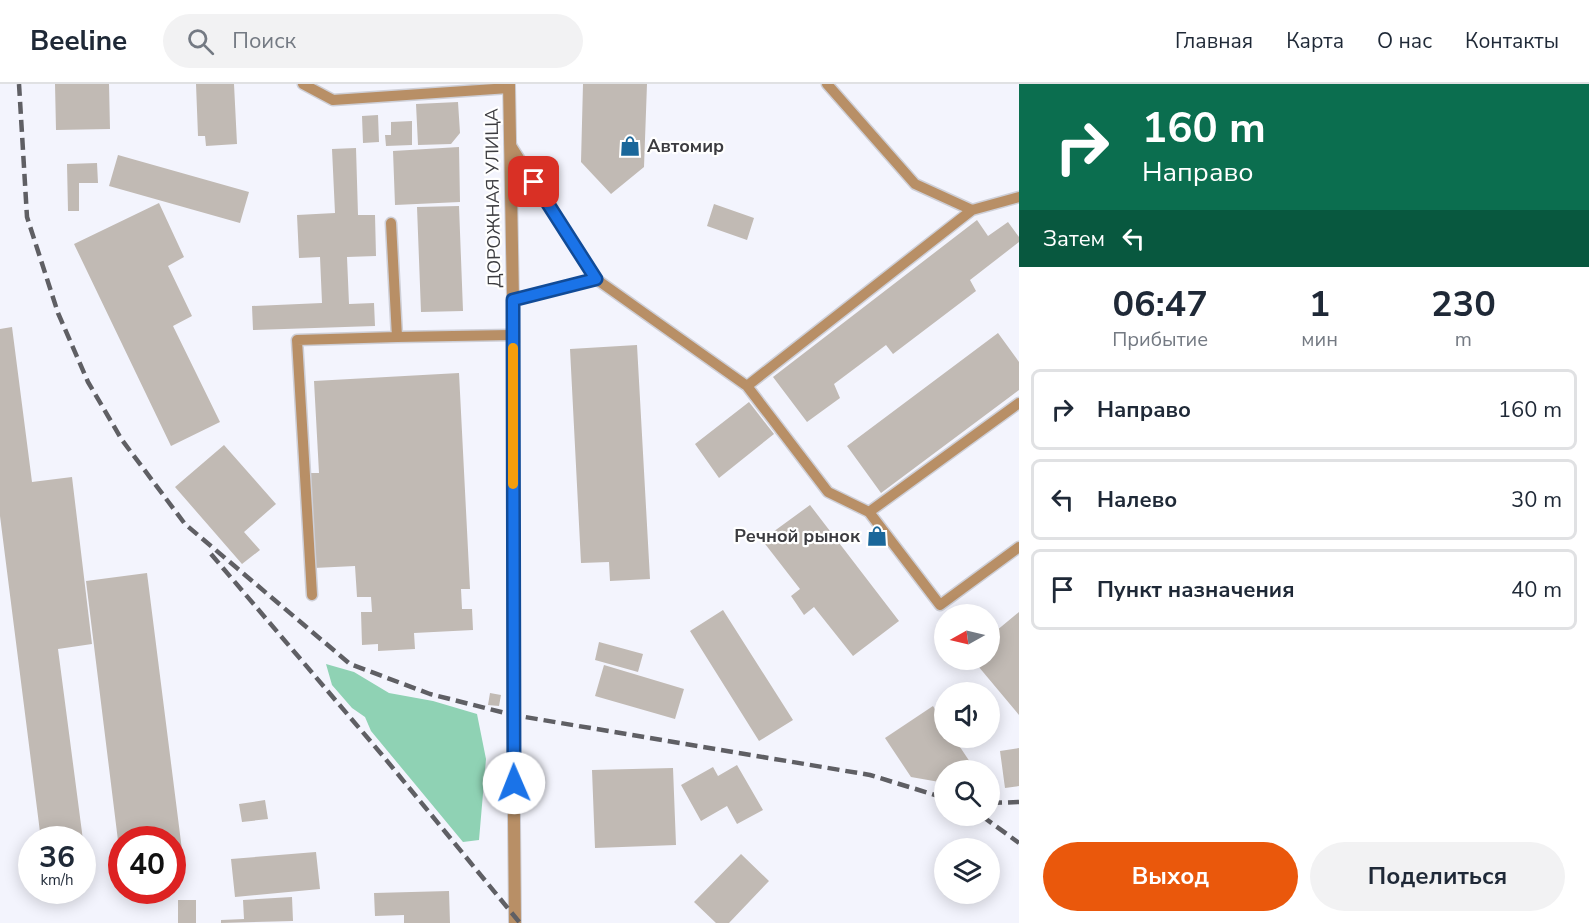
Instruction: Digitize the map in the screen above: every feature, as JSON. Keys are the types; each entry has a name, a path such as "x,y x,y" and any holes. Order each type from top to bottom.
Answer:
{"street":[{"name":"ДОРОЖНАЯ УЛИЦА","path":"509,86 513,300 515,923"}],"lane":[{"path":"303,84 333,100 509,86"},
{"path":"827,84 915,184 972,210"},
{"path":"510,144 596,279 747,386 828,492 869,512 940,605 1019,547"},
{"path":"747,386 972,210 1019,197"},
{"path":"391,223 397,337"},
{"path":"513,300 596,279"},
{"path":"312,595 297,340 513,334"},
{"path":"869,512 1019,403"}],"green space":[{"path":"326,664 354,672 389,693 433,701 477,714 486,759 479,840 463,842 371,731 365,717 352,708 332,685"}],"building":[{"path":"55,84 109,84 110,129 56,130"},
{"path":"196,84 234,84 237,144 206,146 205,136 198,136"},
{"path":"583,84 647,84 644,167 611,194 581,162"},
{"path":"458,102 460,133 451,144 418,145 416,104"},
{"path":"378,115 379,142 363,143 362,116"},
{"path":"412,121 412,145 386,146 385,135 391,135 391,122"},
{"path":"459,147 460,202 395,205 393,151"},
{"path":"356,148 358,215 375,215 376,256 347,257 349,304 374,303 375,326 253,330 252,306 322,303 320,257 299,258 297,215 335,213 332,149"},
{"path":"118,155 249,192 240,223 109,186"},
{"path":"97,163 98,183 79,183 79,211 68,211 67,164"},
{"path":"159,203 184,257 168,266 192,316 173,326 220,422 171,446 74,244"},
{"path":"714,204 754,218 747,240 707,226"},
{"path":"459,206 463,311 421,312 417,207"},
{"path":"977,220 988,236 1008,222 1019,237 1019,242 970,280 976,291 893,354 886,345 834,384 840,398 807,422 773,377"},
{"path":"12,327 32,482 72,477 92,644 58,649 81,826 39,826 0,516 0,329"},
{"path":"998,333 1019,362 1019,390 881,493 847,446"},
{"path":"637,345 650,579 610,581 609,562 581,563 570,349"},
{"path":"459,373 470,589 461,589 462,609 472,609 473,630 414,633 415,649 378,651 378,644 362,645 361,612 372,612 371,597 357,597 355,566 314,568 309,473 319,473 314,381"},
{"path":"749,402 774,434 719,478 695,444"},
{"path":"224,445 276,504 244,532 260,550 242,564 175,487"},
{"path":"810,505 899,621 853,656 814,607 804,615 791,596 800,589 762,540"},
{"path":"147,573 179,826 116,826 86,581"},
{"path":"723,610 793,720 759,741 690,631"},
{"path":"1019,612 1019,715 1000,692 1000,682 991,682 981,670 1000,670 1000,628"},
{"path":"599,642 643,654 638,672 595,660"},
{"path":"604,665 684,689 675,719 595,696"},
{"path":"490,693 501,695 499,706 488,705"},
{"path":"933,706 934,748 961,748 969,760 934,760 934,781 911,777 885,738"},
{"path":"1019,748 1019,786 1005,788 1000,751"},
{"path":"737,765 763,810 737,824 727,806 701,821 681,785 713,767 718,776"},
{"path":"673,768 676,845 595,848 592,770"},
{"path":"265,800 268,819 242,822 239,804"},
{"path":"316,852 320,889 235,897 231,859"},
{"path":"741,854 769,881 729,923 716,923 694,902"},
{"path":"449,891 450,923 404,923 404,915 375,916 374,893"},
{"path":"292,897 293,921 221,923 221,920 244,919 243,900"},
{"path":"186,900 196,900 196,923 178,923 178,904 186,904"}],"railway":[{"path":"19,84 27,217 58,313 88,382 122,440 185,524 350,664 430,694 513,715 870,775 934,795"},
{"path":"211,554 383,756 520,923"},
{"path":"1000,803 1019,802"},
{"path":"996,826 1019,843"}],"slow traffic":[{"path":"513,348 513,484"}],"place":[{"name":"Автомир","path":"630,146"},
{"name":"Речной рынок","path":"877,536"}],"route":[{"path":"514,783 513,300 596,279 534,182"}]}
